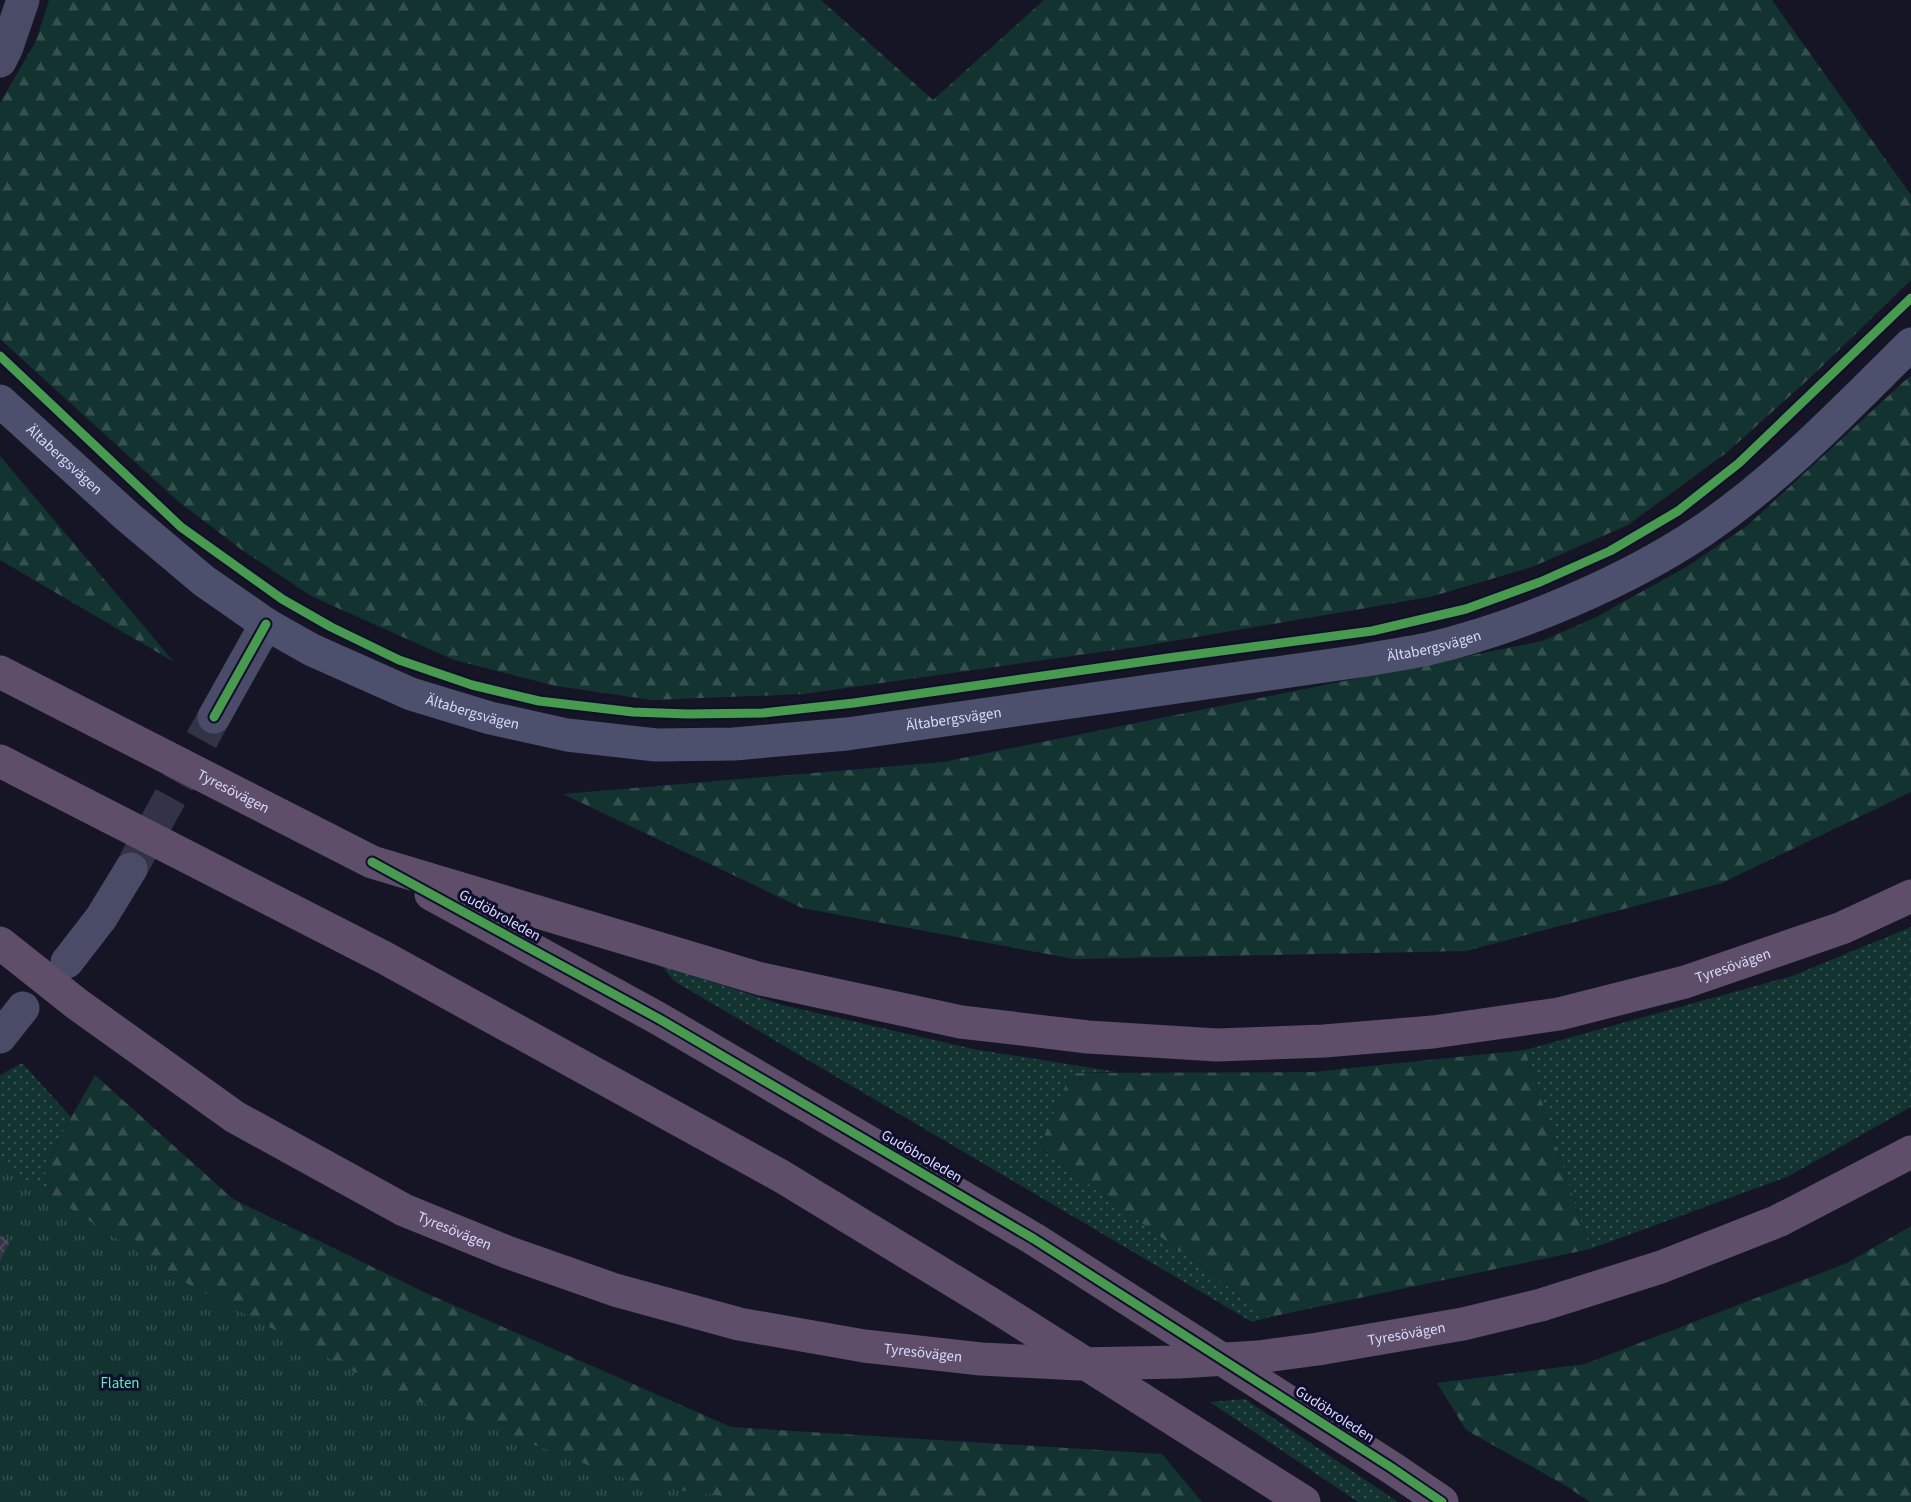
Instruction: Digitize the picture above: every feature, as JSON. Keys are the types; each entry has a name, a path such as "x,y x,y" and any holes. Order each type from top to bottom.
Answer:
{"highway":[{"name":"Tyresövägen","path":"0,672 372,862 761,978 961,1022 1088,1036 1217,1044 1324,1041 1433,1032 1558,1014 1685,982 1842,928 1911,896"},
{"path":"0,761 383,957 781,1176 993,1305 1304,1502"},
{"name":"Gudöbroleden","path":"372,862 661,1020 1034,1239 1442,1502"},
{"name":"Tyresövägen","path":"0,943 77,1004 235,1117 404,1210 507,1252 615,1290 740,1324 864,1346 981,1359 1079,1364 1179,1362 1258,1357 1318,1350 1474,1322 1541,1305 1661,1267 1778,1221 1911,1152"}],"street":[{"path":"0,61 23,0"},
{"name":"Ältabergsvägen","path":"0,401 128,517 204,581 266,624 312,650 411,694 490,718 567,735 656,745 734,744 847,734 1353,663 1428,649 1499,629 1629,574 1702,531 1763,484 1818,435 1911,344"},
{"path":"214,717 266,624"},
{"path":"67,962 101,918 131,869"},
{"path":"0,1037 23,1008"}],"green space":[{"path":"49,0 821,0 933,100 1044,0 1772,0 1911,195 1911,280 1812,376 1726,453 1628,525 1532,567 1430,597 1150,645 804,694 652,700 556,686 454,660 311,596 242,550 179,502 0,339 0,103 36,41"},
{"path":"1911,375 1911,792 1722,883 1466,951 1074,959 802,908 563,794 943,762 1542,641 1596,617 1688,566 1748,525"},
{"path":"0,456 174,662 0,560"},
{"path":"1911,927 1911,1107 1787,1177 1590,1249 1525,1050 1792,976"},
{"path":"661,965 783,1005 973,1049 1117,1072 1071,1073 1039,1148 1270,1317 1252,1322 674,981"},
{"path":"1525,1050 1590,1249 1270,1317 1039,1148 1071,1073 1313,1072"},
{"path":"22,1063 71,1117 44,1166 66,1253 0,1336 0,1075"},
{"path":"95,1075 233,1199 428,1294 731,1427 1162,1454 1202,1502 0,1502 0,1336 66,1253 44,1166"},
{"name":"Flaten","path":"0,1156 16,1173 182,1281 393,1392 639,1484 760,1502 0,1502"},
{"path":"1911,1226 1911,1502 1590,1502 1563,1484 1466,1430 1437,1383 1585,1364 1847,1263"},
{"path":"1245,1399 1398,1502 1358,1502 1210,1402"}],"building":[{"path":"0,1236 10,1242 0,1260"}],"tunnel":[{"path":"131,869 214,717"}],"cycle path":[{"path":"0,356 181,527 282,599 331,627 399,660 472,685 539,701 633,712 763,713 854,703 1372,631 1466,609 1540,582 1610,551 1678,511 1739,463 1911,298"},
{"path":"214,717 266,624"},
{"path":"372,862 661,1020 1034,1239 1442,1502"}]}
